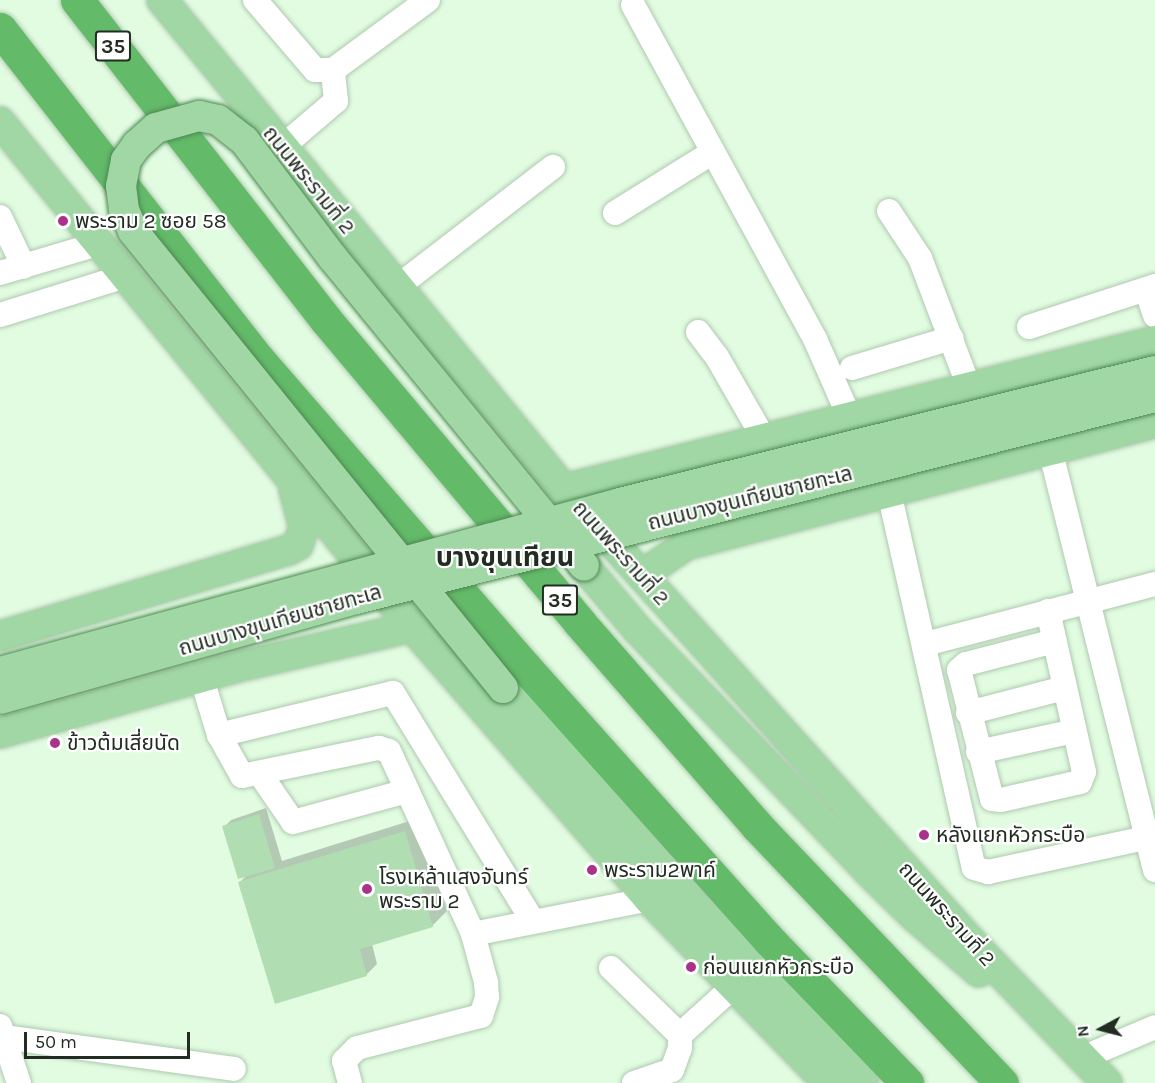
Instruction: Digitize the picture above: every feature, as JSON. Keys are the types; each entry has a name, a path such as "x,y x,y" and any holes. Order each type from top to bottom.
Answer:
{"highway":[{"name":"35","path":"77,0 326,320 579,623 757,826 1002,1083"},
{"path":"0,29 258,359 525,667 769,940 907,1083"}],"main road":[{"name":"ถนนพระรามที่ 2","path":"162,0 564,489 1039,1014 1107,1083"},
{"path":"864,1083 674,884 503,688 133,231 124,210 121,186 126,160 137,145 156,128 199,116 218,120 244,140 333,258 584,566 638,628 907,910 946,946 1039,1014"},
{"path":"0,122 122,277 412,627 649,898 828,1083"},
{"path":"564,489 775,434 1155,341"},
{"name":"ถนนบางขุนเทียนชายทะเล","path":"0,672 620,503 1155,371"},
{"name":"ถนนบางขุนเทียนชายทะเล","path":"0,699 356,599 1155,397"},
{"name":"ถนนบางขุนเทียนชายทะเล","path":"642,575 686,545 805,512 1155,423"},
{"path":"775,434 767,481 783,502 805,512"},
{"path":"0,636 298,545 304,527 293,486"},
{"path":"205,573 246,665"},
{"path":"0,733 246,665 412,627"}],"street":[{"path":"255,0 315,70 333,70 428,0"},
{"path":"633,5 815,339 849,416"},
{"path":"282,147 336,101 333,70"},
{"path":"615,213 713,153"},
{"path":"397,287 553,167"},
{"path":"889,211 920,258 969,387"},
{"path":"0,218 24,267"},
{"path":"0,273 97,244"},
{"path":"0,315 122,277"},
{"path":"1029,327 1150,288 1155,315"},
{"path":"698,332 775,434"},
{"path":"852,368 952,338"},
{"path":"1050,450 1151,837 1155,870"},
{"path":"889,492 974,868 988,872 1151,837"},
{"path":"925,644 1155,584"},
{"path":"1048,611 1084,772 1080,782 992,799 968,713 959,670 966,664 1054,641"},
{"path":"202,679 219,735 242,776 385,748 472,934 486,982 487,997 481,1016 357,1048 344,1061 350,1083"},
{"path":"968,713 1065,688"},
{"path":"219,735 393,693 532,920"},
{"path":"978,752 1074,730"},
{"path":"260,774 293,822 407,791"},
{"path":"472,934 649,898"},
{"path":"611,968 680,1035 680,1048 672,1070 634,1083"},
{"path":"680,1035 733,987"},
{"path":"1082,1058 1155,1028"},
{"path":"20,1083 2,1031 234,1069"}],"building":[{"path":"259,814 275,868 238,879 222,826"},
{"path":"405,831 433,927 360,949 367,976 275,1004 238,882"}],"place":[{"name":"พระราม 2 ซอย 58","path":"63,221"},
{"name":"ข้าวต้มเสี่ยนัด","path":"55,743"},
{"name":"หลังแยกหัวกระบือ","path":"924,835"},
{"name":"พระราม2พาค์","path":"592,870"},
{"name":"โรงเหล้าแสงจันทร์ พระราม 2","path":"367,889"},
{"name":"ก่อนแยกหัวกระบือ","path":"691,967"}],"district":[{"name":"บางขุนเทียน","path":"505,558"}]}
